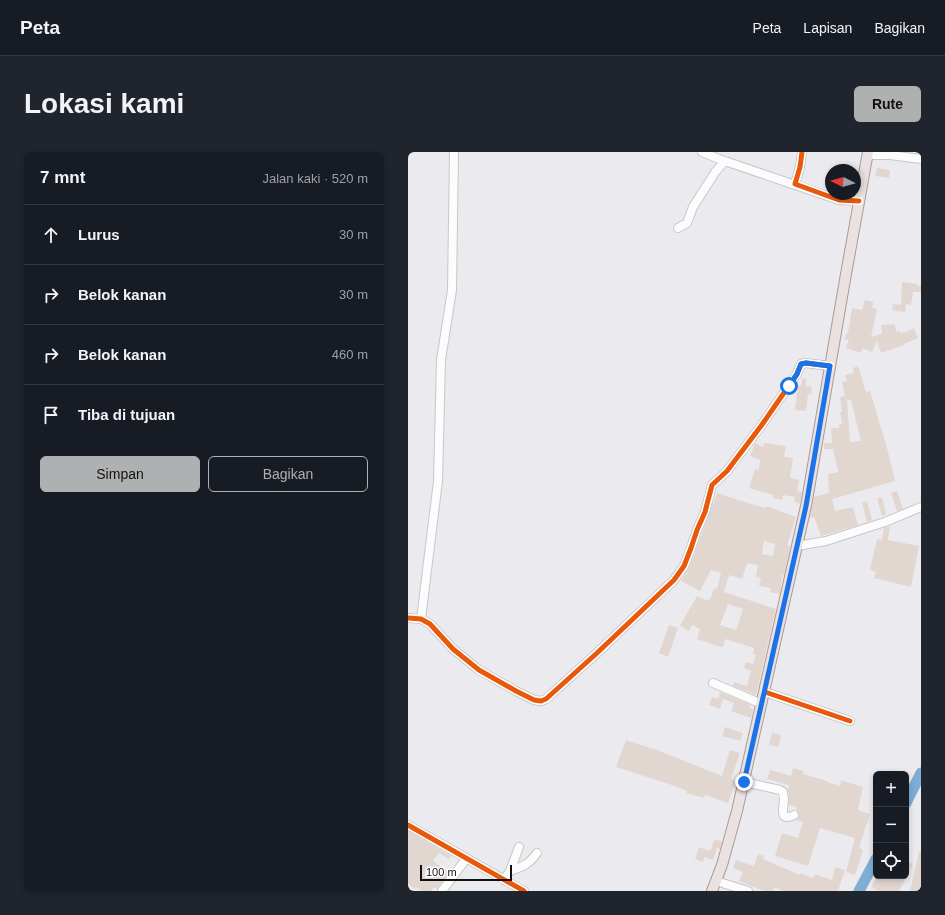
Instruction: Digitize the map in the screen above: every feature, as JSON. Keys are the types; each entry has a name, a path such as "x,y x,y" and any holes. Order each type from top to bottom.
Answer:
{"main road":[{"path":"712,891 735,818 744,782 806,506 868,153"}],"street":[{"path":"421,619 438,481 441,360 452,290 454,152"},
{"path":"702,152 726,162 839,200 859,201"},
{"path":"795,184 800,167 802,152"},
{"path":"868,153 921,159"},
{"path":"678,228 687,224 696,202 716,171 726,162"},
{"path":"408,618 421,619 430,624 453,649 479,670 534,700 541,701 546,699 674,580 684,566 705,512 712,485 727,471 761,426 797,374 801,364 806,363 830,366"},
{"path":"797,546 826,541 884,522 921,507"},
{"path":"713,683 762,704"},
{"path":"765,692 850,721"},
{"path":"744,782 780,790 783,792 784,799 783,813 791,817 794,815"},
{"path":"408,825 524,891"},
{"path":"504,880 510,871 519,847"},
{"path":"510,871 526,865 531,861 537,852"},
{"path":"442,891 466,859"},
{"path":"716,881 748,891"}],"building":[{"path":"877,168 890,170 889,178 875,176"},
{"path":"902,282 918,284 917,286 921,286 921,292 913,292 911,305 906,304 905,312 892,310 893,304 901,305"},
{"path":"865,300 873,302 872,308 877,309 871,337 882,334 881,325 895,324 896,332 900,331 901,334 914,328 918,338 904,345 881,353 877,341 872,352 862,348 861,353 846,348 849,340 845,339 846,333 848,333 852,308 862,310"},
{"path":"858,366 866,392 870,391 895,481 832,499 835,511 853,507 858,525 821,536 814,517 810,518 814,497 829,493 828,474 838,472 833,449 824,449 824,443 832,443 831,428 839,428 839,425 842,424 840,397 845,396 842,382 847,381 845,375 854,373 853,368","holes":["847,400 851,400 861,441 850,442"]},
{"path":"802,378 807,379 805,386 812,387 811,395 808,394 806,411 795,410 798,386 801,386"},
{"path":"755,443 763,447 764,443 786,446 784,457 793,458 790,478 799,480 797,491 802,492 800,504 794,502 795,497 783,495 782,500 773,498 773,495 749,488 755,469 759,470 760,460 750,456"},
{"path":"897,491 903,509 897,511 891,493"},
{"path":"717,493 765,508 766,506 796,517 787,546 790,546 784,575 782,575 780,594 770,592 771,588 759,586 761,578 756,577 758,565 747,563 742,579 729,575 724,592 776,609 756,695 733,686 734,682 747,686 751,671 744,668 746,662 753,664 756,655 753,654 754,648 725,639 723,647 718,646 697,639 700,629 692,625 689,631 680,626 697,596 707,601 708,599 710,600 714,588 717,589 721,573 711,570 700,591 681,581 689,568","holes":["764,541 775,544 773,556 762,554","728,604 743,609 736,630 720,625"]},
{"path":"882,497 886,515 882,516 877,498"},
{"path":"867,501 872,520 867,522 862,502"},
{"path":"890,526 888,540 919,546 911,587 874,578 876,572 870,570 877,539 882,540 884,528"},
{"path":"669,625 678,628 668,657 659,653"},
{"path":"720,692 751,705 750,708 753,709 751,718 731,711 734,703 723,699 720,709 709,705 712,697 718,699"},
{"path":"725,727 743,733 740,741 722,736"},
{"path":"772,733 781,735 779,747 769,745"},
{"path":"626,740 657,750 722,776 730,750 740,753 731,779 736,781 728,803 705,795 704,798 686,793 687,791 675,786 616,767"},
{"path":"793,768 804,771 803,774 840,786 841,780 863,787 858,810 870,814 859,848 863,850 855,875 846,872 855,838 820,828 808,866 775,856 782,833 798,838 803,822 796,820 799,816 799,813 796,810 797,807 789,805 789,785 767,779 770,770 791,776"},
{"path":"408,831 451,856 449,859 439,853 433,861 446,870 448,867 451,870 437,889 434,887 431,891 422,891 416,887 415,889 408,884"},
{"path":"715,839 722,842 720,849 717,848 713,860 704,857 703,862 695,859 699,847 710,851"},
{"path":"919,852 921,852 921,891 910,891"},
{"path":"758,854 764,856 763,859 800,875 800,873 813,878 815,874 832,880 835,867 845,870 838,891 783,891 774,887 773,891 764,891 739,881 743,872 733,868 736,860 754,866"},
{"path":"909,862 913,864 909,872"},
{"path":"875,879 905,879 899,891 879,891 871,887"}],"waterway":[{"path":"909,797 921,773"},
{"path":"859,891 873,865"}],"cycle path":[{"path":"802,152 800,167 795,184 839,200 859,201"},
{"path":"408,618 421,619 430,624 453,649 479,670 534,700 541,701 546,699 674,580 684,566 705,512 712,485 727,471 761,426 797,374 801,364 806,363 830,366"},
{"path":"765,692 850,721"},
{"path":"408,825 524,891"}],"route":[{"path":"744,782 806,506 830,366 806,363 801,364 797,374 789,386"}]}
